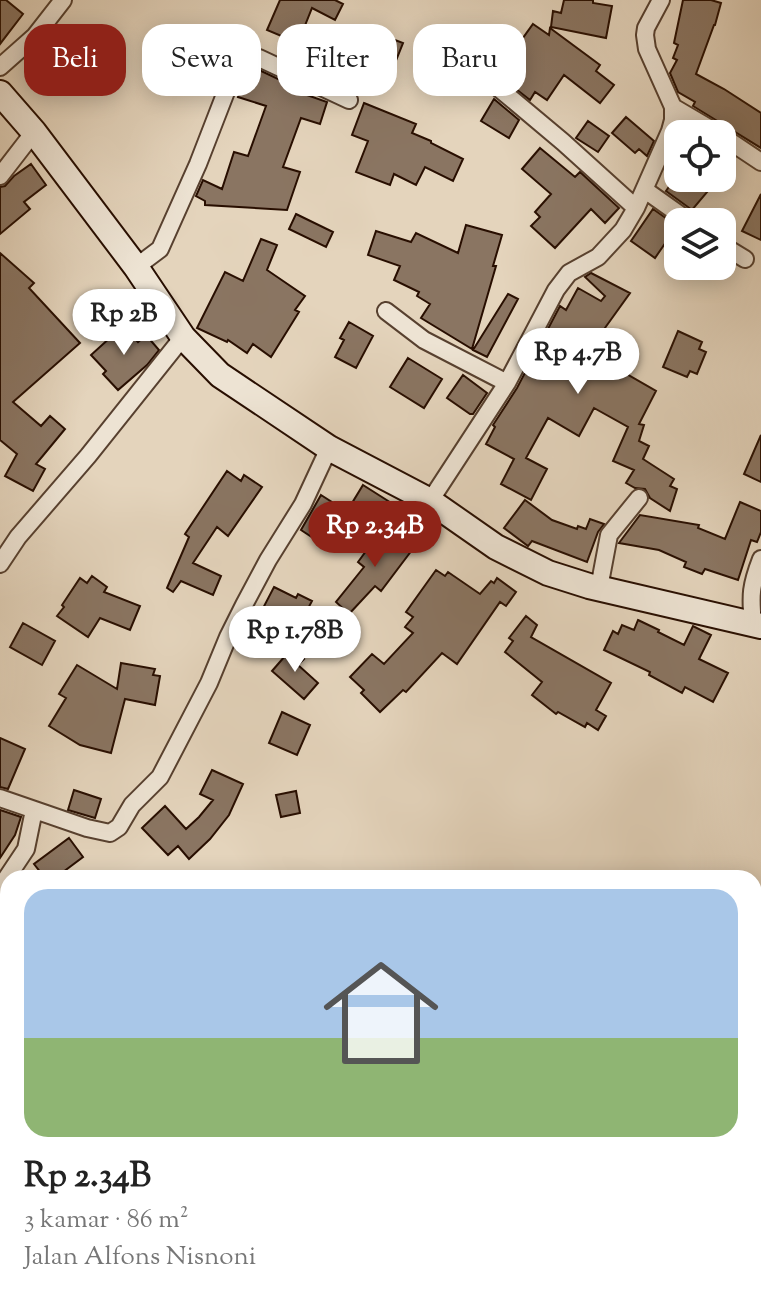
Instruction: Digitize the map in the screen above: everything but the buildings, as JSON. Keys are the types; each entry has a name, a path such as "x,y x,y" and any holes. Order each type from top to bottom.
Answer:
{"main road":[{"path":"0,93 34,132 136,267 183,337 220,375 329,448 430,501 496,547 548,573 599,588 757,624"}],"street":[{"path":"0,67 35,36 63,0"},
{"path":"430,501 507,383 556,290 569,273 598,257 623,230 645,190 673,120 673,107 647,49 646,28 661,0"},
{"path":"136,267 160,249 198,164 236,66 246,59 259,58 349,100"},
{"path":"508,96 636,208"},
{"path":"673,107 695,120"},
{"path":"0,176 34,132"},
{"path":"736,145 761,162"},
{"path":"645,190 670,208"},
{"path":"736,254 745,259"},
{"path":"386,311 424,340 507,383"},
{"path":"0,564 18,537 88,456 183,337"},
{"path":"0,798 87,828 110,833 119,827 132,805 160,777 209,683 244,605 303,504 329,448"},
{"path":"599,588 609,535 639,498"},
{"path":"757,624 750,597 761,559"},
{"path":"12,870 26,849 34,810"}]}
